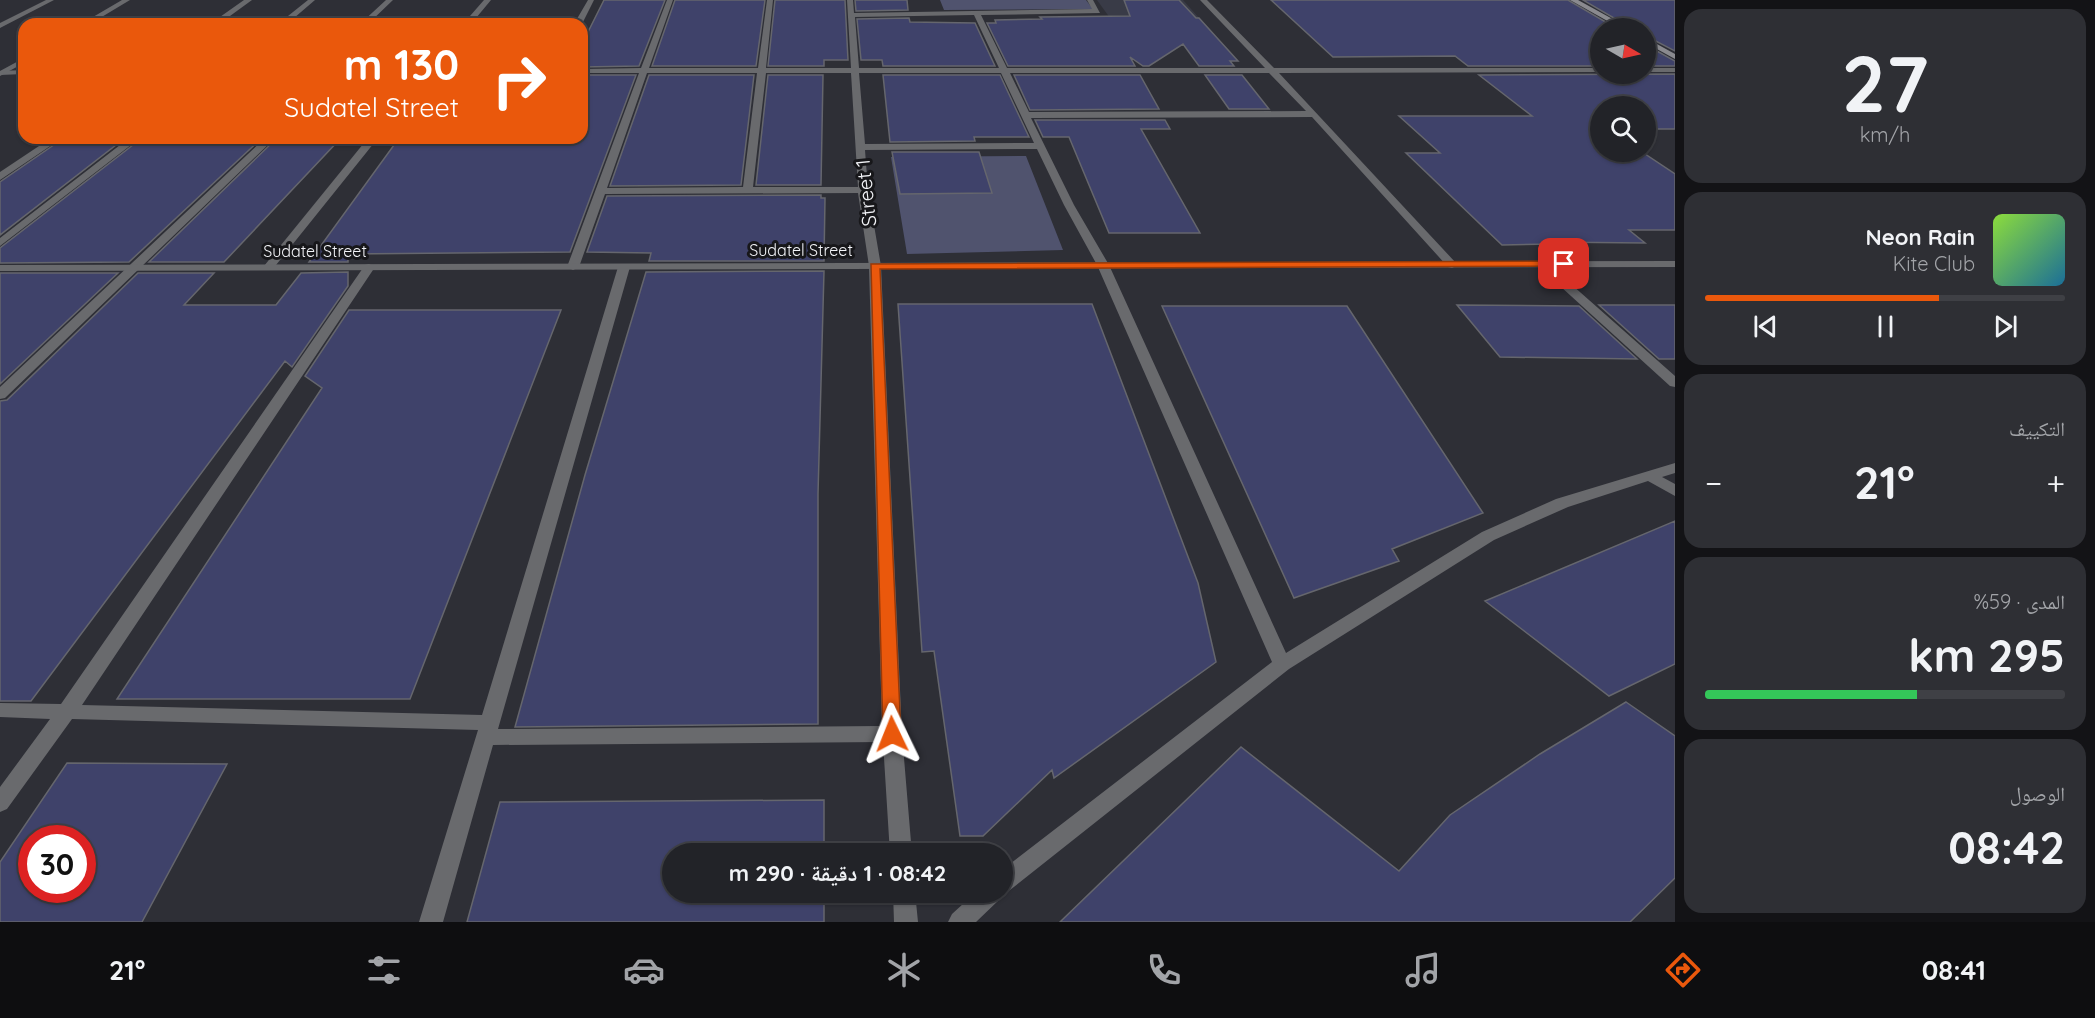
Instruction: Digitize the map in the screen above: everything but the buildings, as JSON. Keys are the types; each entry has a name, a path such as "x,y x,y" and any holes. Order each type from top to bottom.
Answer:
{"main road":[{"path":"1573,0 1606,18"},
{"path":"1656,46 1675,57"}],"street":[{"path":"0,26 51,0"},
{"path":"95,18 126,0"},
{"path":"223,18 249,0"},
{"path":"290,18 312,0"},
{"path":"370,18 390,0"},
{"path":"472,18 488,0"},
{"path":"581,18 591,0"},
{"path":"573,267 670,0"},
{"path":"748,190 770,0"},
{"name":"Street 1","path":"850,0 863,190 874,266 892,734 900,843"},
{"path":"851,15 1097,12 1090,0"},
{"path":"1203,0 1314,114 1452,265"},
{"path":"977,14 1024,115 1069,205 1103,266 1282,664"},
{"path":"1,73 18,63"},
{"path":"588,71 1590,70"},
{"path":"1656,70 1675,70"},
{"path":"1,73 18,72"},
{"path":"1024,115 1314,114"},
{"path":"0,177 48,144"},
{"path":"0,243 127,144"},
{"path":"0,395 264,144"},
{"path":"268,268 368,144"},
{"path":"861,147 1041,146"},
{"path":"602,191 863,190"},
{"path":"1542,264 1675,383"},
{"name":"Sudatel Street","path":"0,268 1675,264"},
{"path":"0,804 67,711 369,267"},
{"path":"431,922 624,267"},
{"path":"1013,874 1282,664 1488,536 1562,503 1675,468"},
{"path":"1648,475 1675,491"},
{"path":"0,710 487,730 892,734"},
{"path":"905,903 906,922"},
{"path":"960,922 980,903"}],"shaded area":[{"path":"940,0 1086,0 1093,9 944,10"},
{"path":"1097,0 1183,0 1199,18 1110,18"},
{"path":"1026,156 1063,250 907,254 891,157"}],"route":[{"path":"892,734 874,266 1564,264"}]}
